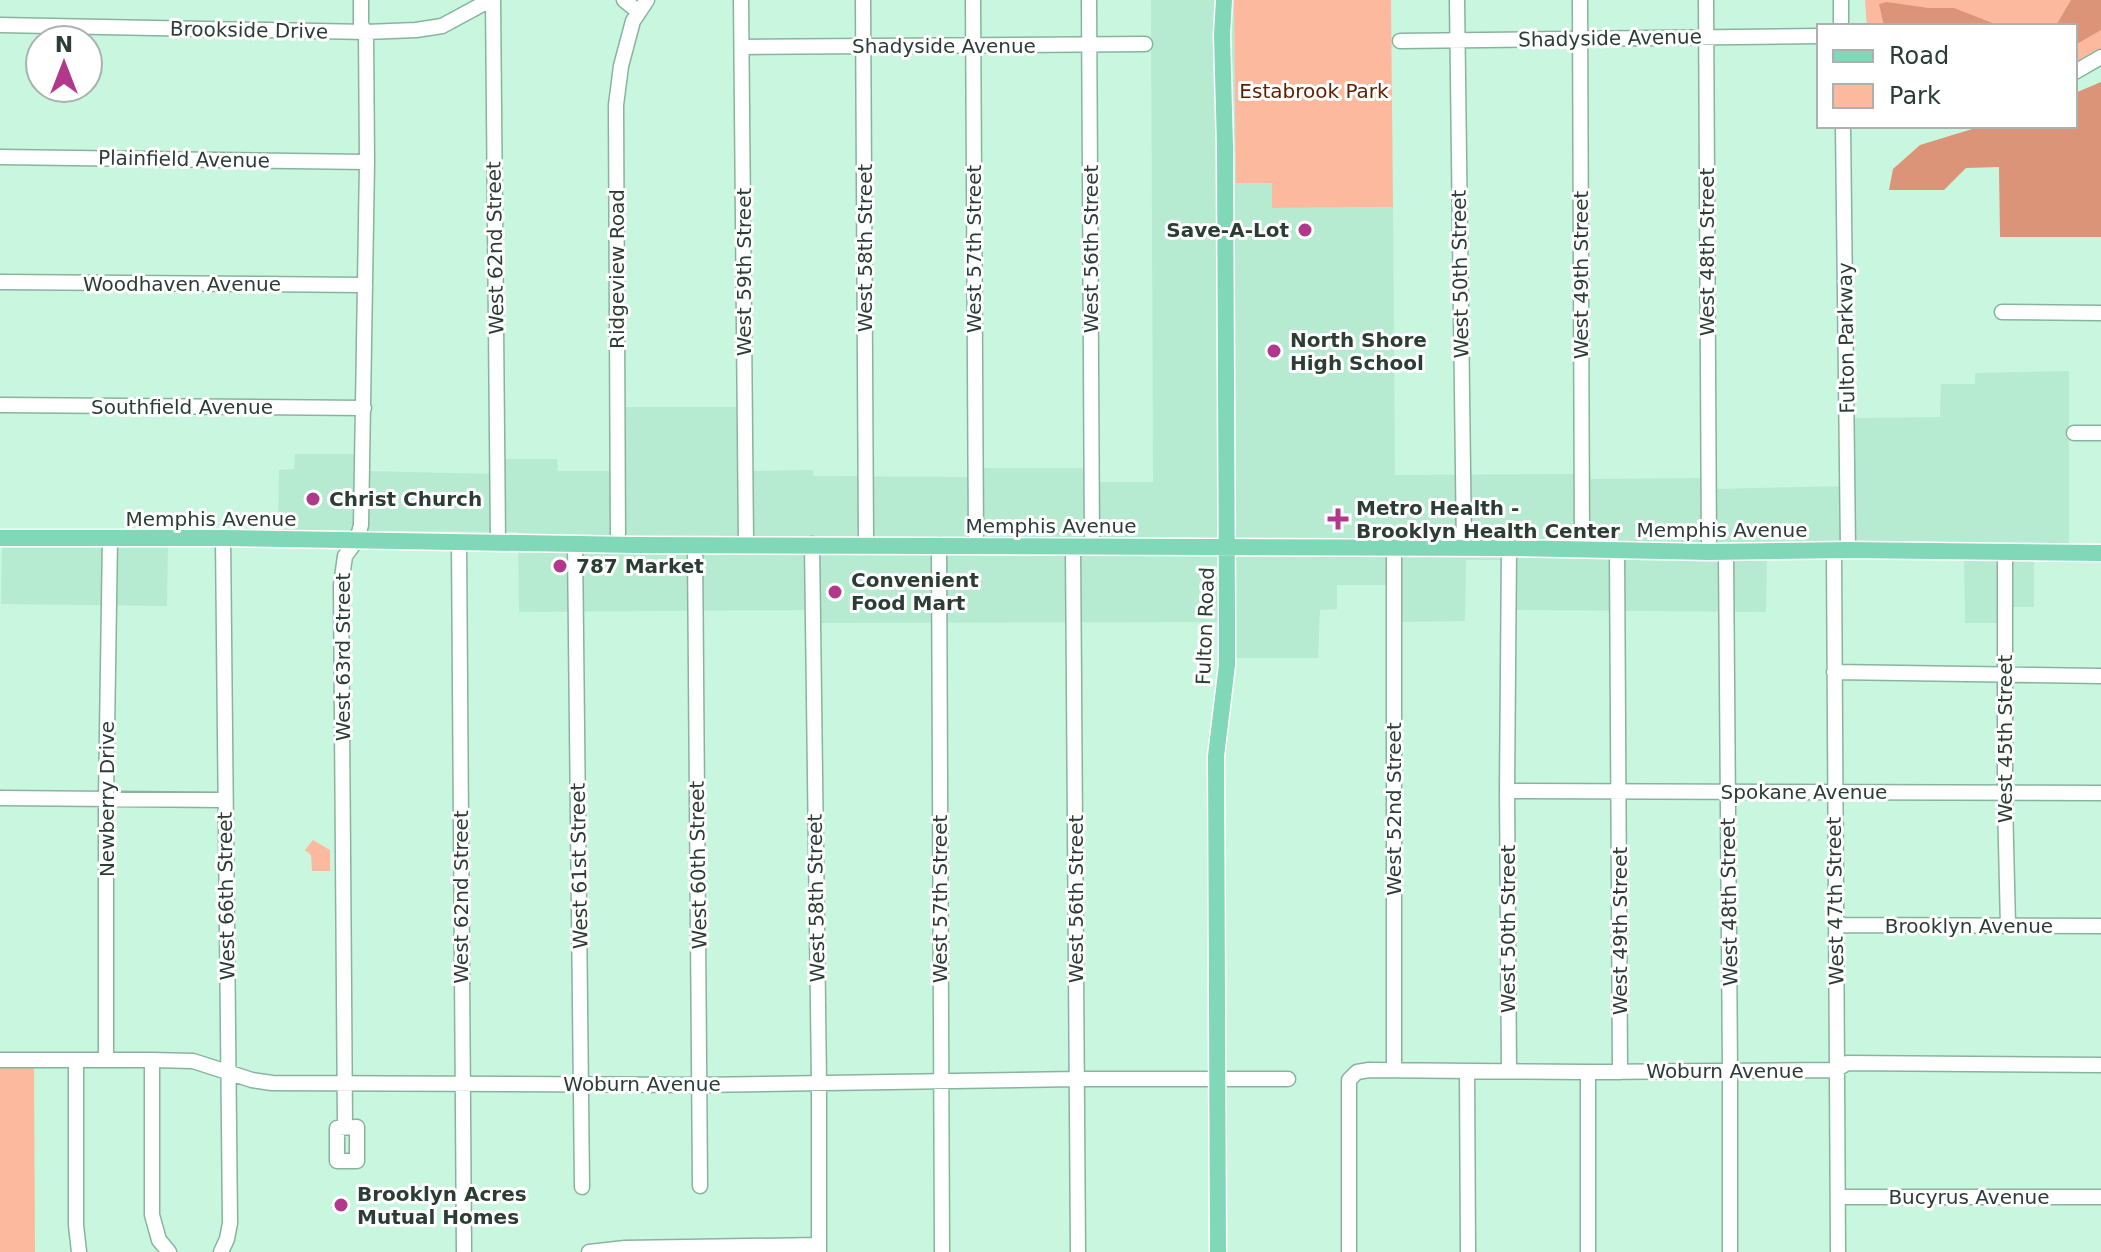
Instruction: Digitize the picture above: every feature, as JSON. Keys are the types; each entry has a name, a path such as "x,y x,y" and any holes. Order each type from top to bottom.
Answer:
{"main road":[{"name":"Fulton Road","path":"1218,1252 1216,756 1227,665 1224,0"},
{"name":"Memphis Avenue","path":"0,538 2101,553"}],"street":[{"name":"West 63rd Street","path":"345,1127 341,585 345,556 357,540 361,525 367,162 366,32 361,25 361,0"},
{"name":"Brookside Drive","path":"0,25 366,32 416,30 442,26 492,0"},
{"name":"West 62nd Street","path":"492,0 498,543"},
{"path":"624,0 643,6"},
{"name":"West 59th Street","path":"741,0 746,544"},
{"name":"West 58th Street","path":"863,0 866,545"},
{"name":"West 57th Street","path":"973,0 976,546"},
{"name":"West 56th Street","path":"1089,0 1092,546"},
{"name":"West 50th Street","path":"1457,0 1464,548"},
{"name":"West 49th Street","path":"1580,0 1582,550"},
{"name":"West 48th Street","path":"1706,0 1718,552 1728,792 1730,1252"},
{"path":"1841,0 1841,24"},
{"name":"Ridgeview Road","path":"618,544 617,95 633,21 643,6"},
{"name":"Shadyside Avenue","path":"1400,41 1817,36"},
{"name":"Shadyside Avenue","path":"742,47 1145,44"},
{"path":"2077,71 2101,57"},
{"name":"Fulton Parkway","path":"1841,550 1843,128"},
{"name":"Plainfield Avenue","path":"0,157 367,162"},
{"name":"Woodhaven Avenue","path":"0,282 364,285"},
{"path":"2002,312 2101,313"},
{"name":"Southfield Avenue","path":"0,405 364,408"},
{"path":"2074,433 2101,433"},
{"name":"Newberry Drive","path":"106,1060 110,538"},
{"name":"West 66th Street","path":"221,1252 230,1223 223,538"},
{"name":"West 62nd Street","path":"459,542 464,1252"},
{"name":"West 61st Street","path":"575,544 582,1187"},
{"name":"West 58th Street","path":"812,544 819,1248"},
{"name":"West 60th Street","path":"695,545 700,1186"},
{"name":"West 57th Street","path":"939,545 942,1252"},
{"name":"West 56th Street","path":"1073,546 1078,1252"},
{"name":"West 52nd Street","path":"1394,548 1394,1070"},
{"name":"West 50th Street","path":"1509,548 1509,1071"},
{"name":"West 49th Street","path":"1617,550 1620,1072"},
{"name":"West 47th Street","path":"1838,1252 1834,672 1841,550"},
{"name":"West 45th Street","path":"2005,552 2008,926"},
{"path":"1834,672 2101,676"},
{"name":"Spokane Avenue","path":"1507,791 2101,793"},
{"path":"0,798 225,800"},
{"name":"Brooklyn Avenue","path":"1836,925 2101,926"},
{"name":"Woburn Avenue","path":"0,1060 193,1061 252,1080 272,1083 700,1085 941,1080 1288,1079"},
{"path":"76,1060 76,1225 79,1252"},
{"path":"152,1060 152,1215 159,1240 169,1252"},
{"name":"Woburn Avenue","path":"1349,1252 1349,1080 1357,1072 1730,1072 1836,1070 1847,1063 2101,1065"},
{"path":"1467,1071 1468,1252"},
{"path":"1588,1072 1588,1252"},
{"name":"Bucyrus Avenue","path":"1838,1197 2101,1197"},
{"path":"589,1252 625,1248 819,1248"}],"shaded area":[{"path":"1151,0 1234,0 1237,183 1272,183 1273,208 1393,207 1395,475 1590,474 1591,479 1707,478 1707,489 1855,486 1855,418 1940,417 1941,384 1975,384 1975,373 2069,371 2069,557 2034,557 2034,607 2013,607 2013,623 1965,623 1964,557 1767,559 1766,612 1517,610 1517,560 1466,560 1465,621 1400,622 1400,585 1337,585 1337,609 1320,610 1318,658 1235,658 1234,622 820,623 819,610 519,612 518,532 278,530 279,470 294,469 295,454 365,454 365,471 500,474 500,459 557,459 558,471 621,471 622,407 751,407 753,471 813,470 814,476 972,477 973,468 1094,468 1094,482 1153,482"},
{"path":"2071,0 2101,0 2101,30 2077,44 2077,24 2057,24"},
{"path":"1887,2 1954,8 1995,24 1884,24 1879,4"},
{"path":"2101,82 2101,237 2000,237 1999,167 1966,168 1944,190 1889,190 1893,169 1920,145 1975,128 2077,128 2077,92"},
{"path":"2,546 168,548 167,606 1,604"}],"green space":[{"name":"Estabrook Park","path":"1234,0 1391,0 1393,207 1272,208 1272,183 1236,183"},
{"path":"1865,0 2101,0 2101,49 2077,63 2077,24 1867,24"},
{"path":"313,840 330,850 330,871 312,871 311,855 305,850"},
{"path":"0,1066 34,1066 35,1252 0,1252"}],"place":[{"name":"Save-A-Lot","path":"1305,230"},
{"name":"North Shore High School","path":"1274,351"},
{"name":"Christ Church","path":"313,499"},
{"name":"Metro Health - Brooklyn Health Center","path":"1338,519"},
{"name":"787 Market","path":"560,566"},
{"name":"Convenient Food Mart","path":"835,592"},
{"name":"Brooklyn Acres Mutual Homes","path":"341,1205"}]}
